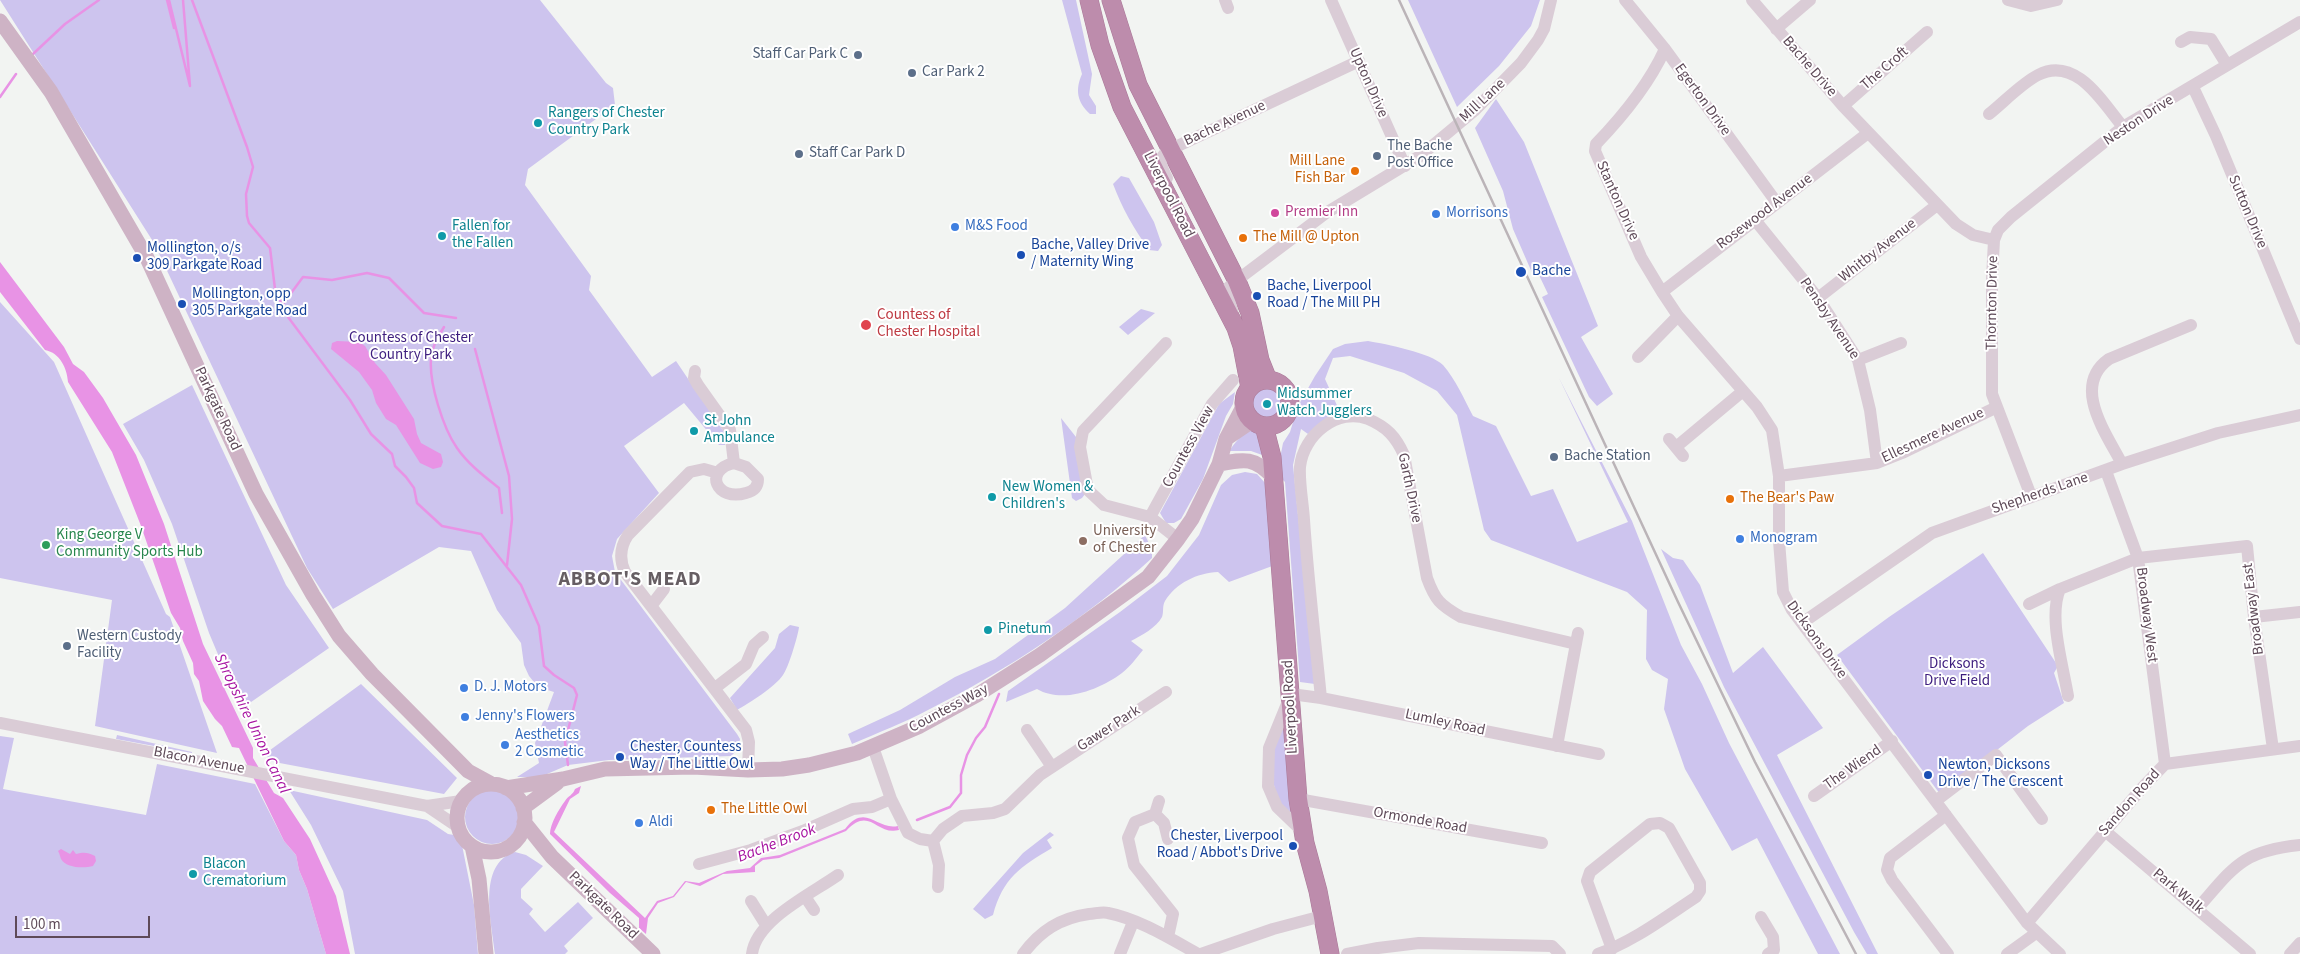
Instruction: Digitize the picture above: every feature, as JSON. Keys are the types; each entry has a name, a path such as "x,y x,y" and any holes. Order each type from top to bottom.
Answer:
{"highway":[{"name":"Liverpool Road","path":"1089,0 1100,45 1122,107 1236,328 1242,346 1250,388"},
{"name":"Liverpool Road","path":"1111,0 1138,86 1237,281 1250,313 1260,360 1268,380"},
{"path":"1268,380 1281,385 1290,398 1289,411 1281,422 1274,426 1258,424 1247,415 1244,405 1245,397 1250,388 1256,383 1268,380"},
{"name":"Liverpool Road","path":"1281,422 1272,458 1291,694 1293,748 1303,832 1318,891 1330,954"},
{"name":"Liverpool Road","path":"1258,424 1272,458"}],"main road":[{"name":"Parkgate Road","path":"0,21 51,92 147,258 256,494 313,595 339,636 372,674 468,772 490,783"},
{"name":"Countess Way","path":"506,788 563,779 605,769 693,767 748,770 782,769 809,765 841,758 872,748 977,695 1040,655 1148,577 1178,540 1192,519 1219,464 1226,439 1244,405"},
{"path":"1226,439 1258,424"},
{"path":"1219,464 1242,460 1251,461 1261,464 1273,477"},
{"path":"468,772 466,796 457,818 458,827 463,838 472,846 480,850 499,851"},
{"name":"Countess Way","path":"524,815 546,790 563,779"},
{"path":"466,796 490,783 506,788 519,800 524,815 519,837 514,843 499,851 489,861 479,879"},
{"name":"Parkgate Road","path":"524,815 552,857 653,954"},
{"name":"Parkgate Road","path":"514,843 527,846 552,857"},
{"path":"472,846 479,879 486,954"}],"street":[{"name":"Upton Drive","path":"1331,0 1405,166"},
{"name":"Mill Lane","path":"1237,281 1326,213 1405,166 1437,143 1474,111 1521,63 1544,29 1551,0"},
{"name":"Egerton Drive","path":"1625,0 1677,65 1777,203"},
{"name":"Bache Drive","path":"1752,0 1842,106 1868,133"},
{"path":"1776,29 1810,0"},
{"path":"2008,0 2031,6 2057,0"},
{"name":"Neston Drive","path":"1994,240 1998,230 2011,217 2123,127 2300,22"},
{"name":"The Croft","path":"1842,106 1926,32"},
{"path":"2180,42 2190,37 2210,39 2228,65"},
{"name":"Stanton Drive","path":"1662,292 1642,257 1595,151 1596,144 1637,97 1658,65 1665,49"},
{"name":"Bache Avenue","path":"1185,227 1174,193 1161,166 1163,154 1359,61"},
{"path":"1658,65 1663,63 1677,65"},
{"path":"1989,114 2037,75 2047,71 2060,71 2071,73 2081,78 2123,127"},
{"name":"Sutton Drive","path":"2192,87 2216,136 2300,339"},
{"name":"Rosewood Avenue","path":"1662,292 1868,133"},
{"name":"Thornton Drive","path":"1868,133 1964,230 1973,235 1994,240 1992,394 2031,496"},
{"name":"Whitby Avenue","path":"1818,298 1937,204"},
{"name":"Pensby Avenue","path":"1754,220 1818,298 1858,360 1870,410 1877,463"},
{"path":"1236,328 1227,289 1237,281"},
{"name":"Dicksons Drive","path":"1662,292 1678,316 1743,391 1766,419 1772,430 1779,476 1779,541 1783,592 1792,610 2027,923 2060,954"},
{"path":"1638,357 1650,351 1678,316"},
{"path":"2122,464 2094,406 2091,393 2093,378 2098,367 2109,360 2191,326"},
{"path":"1166,343 1083,431 1080,447 1088,490 1104,504 1150,517 1178,540"},
{"path":"1858,360 1901,343"},
{"path":"695,371 694,378 698,385 730,430 734,463"},
{"name":"Countess View","path":"1150,517 1212,404 1233,380"},
{"path":"1676,447 1743,391"},
{"name":"Ellesmere Avenue","path":"1779,476 1877,463 1902,453 1997,406"},
{"name":"Shepherds Lane","path":"1802,623 1932,533 2122,464 2218,433 2300,415"},
{"name":"Garth Drive","path":"1322,698 1305,536 1300,466 1308,445 1323,426 1340,417 1363,417 1383,425 1397,439 1404,455 1427,578 1434,597 1446,608 1461,617 1577,639 1557,746"},
{"path":"734,463 746,467 758,479 757,486 752,491 738,495 726,494 716,482 718,473 722,468 734,463"},
{"path":"718,473 704,469 690,472 634,529 622,546 621,561 625,572 746,730 749,742 748,770"},
{"name":"Broadway West","path":"2106,471 2138,558 2165,764"},
{"name":"Broadway East","path":"2138,558 2247,546 2254,617 2273,749"},
{"path":"2029,604 2060,588 2138,558"},
{"path":"2060,588 2054,601 2055,615 2068,696"},
{"path":"651,606 664,589"},
{"path":"2254,617 2300,612"},
{"path":"715,688 746,664 754,646 764,637"},
{"name":"Gawer Park","path":"933,841 944,829 962,816 993,813 1005,809 1024,788 1052,767 1166,692"},
{"path":"1291,694 1269,748 1268,786 1277,807 1303,832"},
{"name":"Lumley Road","path":"1291,694 1322,698 1599,754"},
{"name":"Blacon Avenue","path":"0,723 427,806 458,827"},
{"path":"1026,730 1052,767"},
{"name":"The Wiend","path":"1814,796 1892,741"},
{"name":"Sandon Road","path":"2027,923 2165,764 2300,746"},
{"path":"872,748 891,799 908,833 920,839 933,841 939,865 938,887"},
{"path":"1936,800 1996,755 2042,818"},
{"name":"Blacon Avenue","path":"427,806 466,796"},
{"path":"699,864 751,850 803,832 853,809 872,807 891,799"},
{"name":"Ormonde Road","path":"1298,799 1542,843"},
{"path":"1160,801 1155,814 1135,822 1128,838 1134,866 1173,914 1168,937"},
{"path":"1155,814 1164,823 1168,840"},
{"path":"1946,815 1890,858 1887,870 1892,880 1948,954"},
{"path":"1598,954 1612,949 1627,942 1696,897 1700,891 1700,883 1669,828 1660,823 1650,824 1590,872 1587,881 1612,949"},
{"name":"Park Walk","path":"2105,831 2250,954"},
{"path":"2197,909 2233,867 2242,861 2270,849 2300,845"},
{"path":"752,954 753,946 766,925 786,909 806,898 838,875"},
{"path":"806,898 814,910"},
{"path":"751,901 766,925"},
{"path":"1023,954 1034,939 1051,926 1077,916 1107,912 1168,937 1200,954 1273,929 1322,916"},
{"path":"1761,917 1774,937 1774,950 1768,954"},
{"path":"1120,954 1133,922"},
{"path":"2007,954 2036,933"},
{"path":"2290,954 2300,943"},
{"path":"1347,954 1419,949 1556,950"}],"green space":[{"name":"Countess of Chester Country Park","path":"0,0 540,0 606,83 613,88 615,105 528,169 525,185 591,276 589,290 652,377 676,361 724,432 725,445 719,445 684,403 624,446 659,493 617,539 612,556 615,572 740,739 738,749 731,756 609,760 568,765 540,777 517,777 539,763 535,743 554,692 538,687 529,676 524,665 521,643 497,610 471,551 439,547 333,609 307,568 154,243"},
{"path":"1062,0 1076,0 1092,74 1089,95 1096,106 1096,114 1090,114 1082,105 1078,96 1078,85 1082,74"},
{"path":"1408,0 1540,0 1531,26 1499,66 1457,107"},
{"path":"1496,99 1524,142 1598,326 1581,337 1613,394 1597,406 1589,397 1542,297 1548,294 1538,273 1533,275 1513,229 1503,191 1475,128"},
{"path":"1121,176 1129,178 1154,222 1162,245 1158,251 1149,250 1124,210 1113,184"},
{"path":"0,302 54,362 166,614 170,617 217,753 95,726 112,600 0,578"},
{"path":"1141,309 1155,313 1128,335 1119,327"},
{"path":"1368,341 1419,353 1443,365 1456,383 1473,416 1496,426 1531,496 1553,489 1577,542 1628,522 1559,378 1632,521 1681,645 1702,684 1729,743 1840,954 1818,954 1757,838 1732,851 1685,769 1664,709 1668,679 1652,670 1646,659 1647,610 1627,592 1491,540 1484,530 1457,415 1437,391 1404,373 1350,356 1333,358 1325,379 1340,412 1308,434 1301,429 1293,465 1315,684 1300,682 1285,482 1277,474 1283,443 1290,432 1298,406 1333,349 1345,344"},
{"path":"192,385 286,585 329,648 241,709 209,633 172,524 144,460 123,424"},
{"path":"1267,389 1277,393 1281,403 1277,413 1267,417 1257,413 1253,403 1257,393"},
{"path":"1235,392 1233,404 1226,416 1203,479 1181,519 1174,523 1166,523 1160,513 1219,404"},
{"path":"1061,418 1076,437 1085,494 1076,501 1072,498"},
{"path":"1257,429 1265,456 1251,451 1229,451 1244,434"},
{"path":"1245,472 1257,474 1266,484 1275,565 1229,582 1218,572 1202,574 1181,584 1165,601 1163,615 1156,625 1131,641 1143,650 1125,671 1103,685 1069,695 1047,693 1037,689 1006,702 1008,691 1120,612 1167,576 1199,535 1221,485 1232,475"},
{"path":"1145,535 1152,550 1152,558 1127,580 1045,642 958,694 910,719 852,744 848,734 900,710 955,677 995,659 1065,608"},
{"path":"1661,549 1673,558 1683,560 1700,585 1733,673 1763,647 1823,728 1777,755 1878,954 1867,954 1854,932 1724,687"},
{"name":"Dicksons Drive Field","path":"1983,553 2058,666 2054,673 2064,703 2028,726 1940,794 1837,655"},
{"path":"790,625 799,627 783,675 768,690 737,710 730,698 775,648 779,634"},
{"path":"361,684 457,778 444,794 269,761 266,753"},
{"path":"1286,729 1292,812 1288,814 1277,796 1272,774 1276,740 1280,730"},
{"path":"117,735 192,752 192,753 116,739"},
{"path":"0,736 14,738 3,789 146,815 157,764 255,784 284,841 296,855 326,954 0,954"},
{"path":"289,790 427,820 448,834 454,835 462,845 474,905 478,954 355,954 343,891 311,825"},
{"path":"492,790 502,792 511,798 517,807 519,817 517,827 511,836 502,842 492,844 482,842 473,836 467,827 465,817 467,807 473,798 482,792"},
{"path":"1050,832 1054,835 1047,840 1052,848 1031,861 1014,875 1002,892 993,915 985,919 973,909 1023,853"},
{"path":"515,852 526,855 543,866 521,889 521,898 533,909 529,914 545,932 578,902 593,918 564,946 568,951 565,954 495,954 489,896 491,882 495,869 503,859"}],"shaded area":[{"path":"0,262 64,347 73,364 84,372 103,398 136,455 164,524 203,644 253,748 253,758 274,793 283,798 310,839 336,896 350,954 326,954 296,855 284,841 239,748 232,747 222,726 203,701 199,681 194,674 193,663 183,641 180,628 171,613 141,526 112,452 68,382 62,362 55,354 45,350 0,292"},
{"path":"337,341 359,342 365,346 414,419 421,443 441,454 443,462 441,467 433,469 420,463 396,425 386,419 376,403 372,390 359,372 331,349 332,343"},
{"path":"581,786 579,793 570,799 554,832 645,918 657,901 673,896 685,881 699,883 727,871 750,868 761,858 780,855 845,829 852,821 859,818 871,819 884,825 898,826 899,830 891,831 867,821 861,821 846,831 779,858 763,860 755,866 755,872 723,874 700,886 686,882 674,897 658,903 648,918 646,934 639,928 639,918 610,893 550,834 553,821 560,808 575,789"},
{"path":"61,849 70,854 73,850 76,854 90,854 95,856 96,861 93,866 67,865 61,859 58,851"}],"waterway":[{"path":"33,54 65,24 99,0"},
{"path":"167,0 174,28"},
{"path":"169,0 190,86 183,0"},
{"path":"192,0 253,167 246,194 249,223 270,248 275,289 288,317 350,400 371,434 392,454 395,466 414,488 417,503 442,526 481,534 521,585 539,626 544,666 574,688 577,695 565,742 568,765"},
{"path":"0,97 16,74"},
{"path":"283,304 303,277 332,280 367,273 389,278 424,313 456,318"},
{"path":"444,327 434,346 431,359 432,380 438,405 447,429 461,454 471,465 499,488 502,513"},
{"path":"475,349 509,476 512,519 507,565"},
{"name":"Bache Brook","path":"917,820 950,807 961,793 961,775 967,755 976,738 985,727 999,694"}],"railway":[{"path":"1399,0 1678,602 1755,762 1856,954"}],"place":[{"name":"Staff Car Park C","path":"858,55"},
{"name":"Car Park 2","path":"912,73"},
{"name":"Rangers of Chester Country Park","path":"538,123"},
{"name":"Staff Car Park D","path":"799,154"},
{"name":"The Bache Post Office","path":"1377,156"},
{"name":"Mill Lane Fish Bar","path":"1355,171"},
{"name":"Premier Inn","path":"1275,213"},
{"name":"Morrisons","path":"1436,214"},
{"name":"M&S Food","path":"955,227"},
{"name":"Fallen for the Fallen","path":"442,236"},
{"name":"The Mill @ Upton","path":"1243,238"},
{"name":"Bache, Valley Drive / Maternity Wing","path":"1021,255"},
{"name":"Mollington, o/s 309 Parkgate Road","path":"137,258"},
{"name":"Bache","path":"1521,272"},
{"name":"Bache, Liverpool Road / The Mill PH","path":"1257,296"},
{"name":"Mollington, opp 305 Parkgate Road","path":"182,304"},
{"name":"Countess of Chester Hospital","path":"866,325"},
{"name":"Midsummer Watch Jugglers","path":"1267,404"},
{"name":"St John Ambulance","path":"694,431"},
{"name":"Bache Station","path":"1554,457"},
{"name":"New Women & Children's","path":"992,497"},
{"name":"The Bear's Paw","path":"1730,499"},
{"name":"Monogram","path":"1740,539"},
{"name":"University of Chester","path":"1083,541"},
{"name":"King George V Community Sports Hub","path":"46,545"},
{"name":"Pinetum","path":"988,630"},
{"name":"Western Custody Facility","path":"67,646"},
{"name":"D. J. Motors","path":"464,688"},
{"name":"Jenny's Flowers","path":"465,717"},
{"name":"Aesthetics 2 Cosmetic","path":"505,745"},
{"name":"Chester, Countess Way / The Little Owl","path":"620,757"},
{"name":"Newton, Dicksons Drive / The Crescent","path":"1928,775"},
{"name":"The Little Owl","path":"711,810"},
{"name":"Aldi","path":"639,823"},
{"name":"Chester, Liverpool Road / Abbot's Drive","path":"1293,846"},
{"name":"Blacon Crematorium","path":"193,874"}],"district":[{"name":"ABBOT'S MEAD","path":"630,581"}],"water label":[{"name":"Shropshire Union Canal","path":"251,724"}]}
